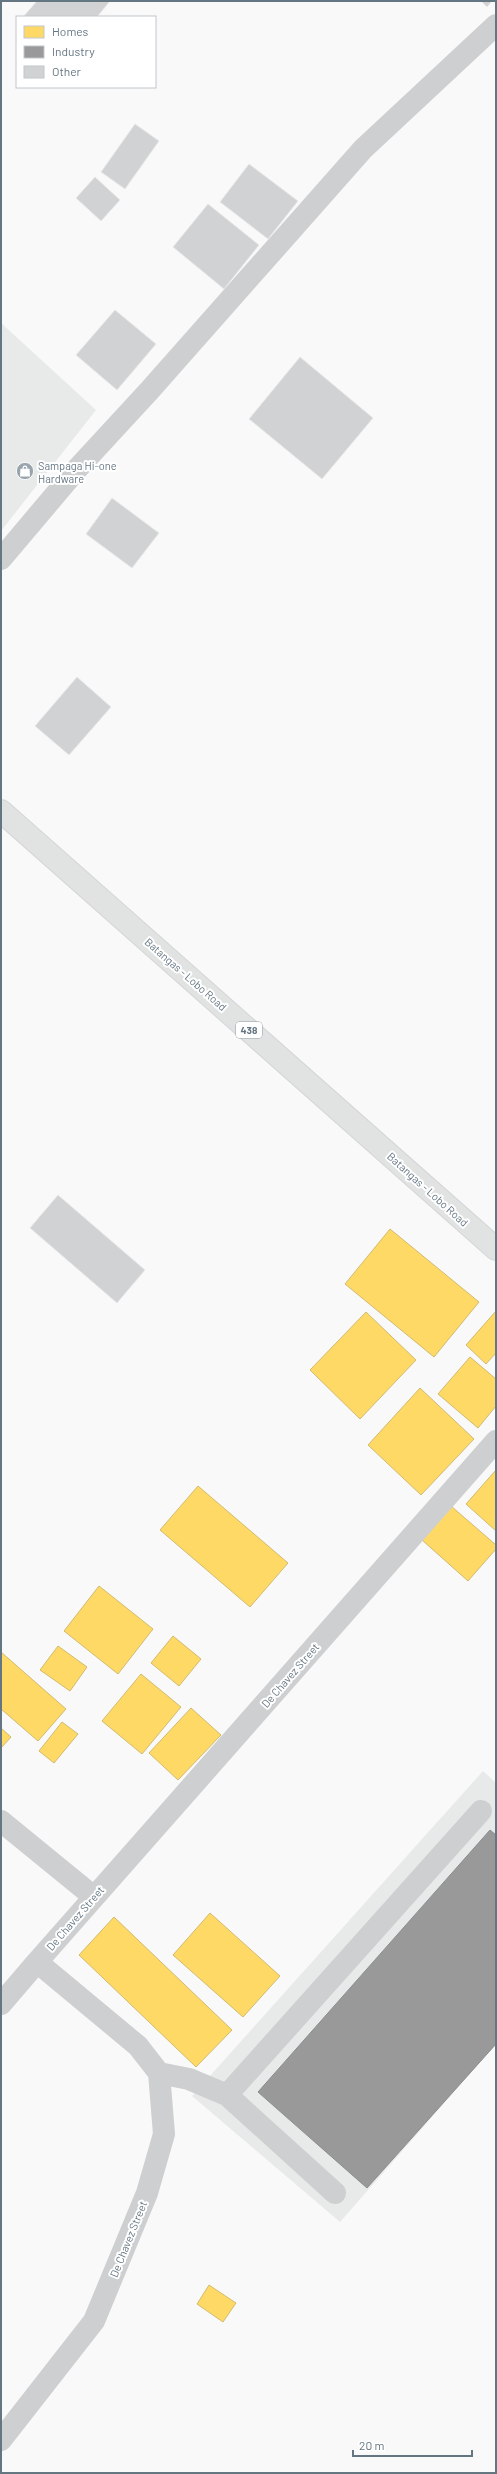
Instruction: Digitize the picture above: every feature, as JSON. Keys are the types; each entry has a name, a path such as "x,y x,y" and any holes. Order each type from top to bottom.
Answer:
{"main road":[{"name":"Batangas - Lobo Road","path":"1,811 496,1249"}],"street":[{"path":"1,559 77,469 149,391 363,149 496,25"},
{"name":"De Chavez Street","path":"1,2004 496,1442"},
{"path":"227,2095 481,1811"},
{"path":"1,1821 94,1897"},
{"path":"37,1962 138,2046 160,2073 189,2079 227,2095 335,2193"},
{"name":"De Chavez Street","path":"1,2440 94,2321 147,2193 164,2134 160,2073"}],"shaded area":[{"name":"Sampaga Hi-one Hardware","path":"1,323 96,410 1,531"},
{"path":"483,1771 496,1783 496,2044 340,2222 192,2096"}],"building: Homes":[{"path":"390,1229 479,1302 434,1357 345,1284"},
{"path":"496,1311 496,1353 486,1364 466,1345"},
{"path":"366,1312 416,1360 360,1419 310,1370"},
{"path":"470,1357 496,1379 496,1406 478,1428 438,1394"},
{"path":"420,1388 474,1439 421,1495 368,1445"},
{"path":"496,1470 496,1531 466,1504"},
{"path":"198,1486 288,1563 250,1607 160,1530"},
{"path":"451,1506 496,1545 496,1549 468,1581 422,1540"},
{"path":"99,1586 153,1629 118,1674 64,1631"},
{"path":"173,1636 201,1659 179,1686 151,1663"},
{"path":"58,1646 87,1667 70,1691 40,1670"},
{"path":"1,1652 66,1709 38,1741 1,1709"},
{"path":"141,1674 181,1707 142,1754 102,1721"},
{"path":"191,1708 221,1735 178,1780 149,1753"},
{"path":"62,1722 78,1734 54,1763 39,1751"},
{"path":"1,1728 11,1737 1,1748"},
{"path":"210,1913 280,1976 243,2017 173,1955"},
{"path":"114,1917 232,2030 196,2067 79,1955"},
{"path":"209,2285 236,2303 223,2322 197,2304"}],"building: Industry":[{"path":"490,1830 496,1835 496,2044 367,2188 258,2092"}],"building: Other":[{"path":"37,1 110,1 98,16 24,16"},
{"path":"481,1 492,1 487,7"},
{"path":"135,124 159,141 125,189 101,172"},
{"path":"249,164 298,201 268,239 220,202"},
{"path":"95,177 120,200 101,221 76,198"},
{"path":"208,204 259,245 224,289 173,247"},
{"path":"115,310 156,344 117,390 76,355"},
{"path":"300,357 373,418 322,479 249,419"},
{"path":"112,498 159,533 132,568 86,534"},
{"path":"77,677 111,707 69,755 35,726"},
{"path":"58,1195 145,1270 117,1303 30,1228"}],"place":[{"name":"Sampaga Hi-one Hardware","path":"25,471"}]}
